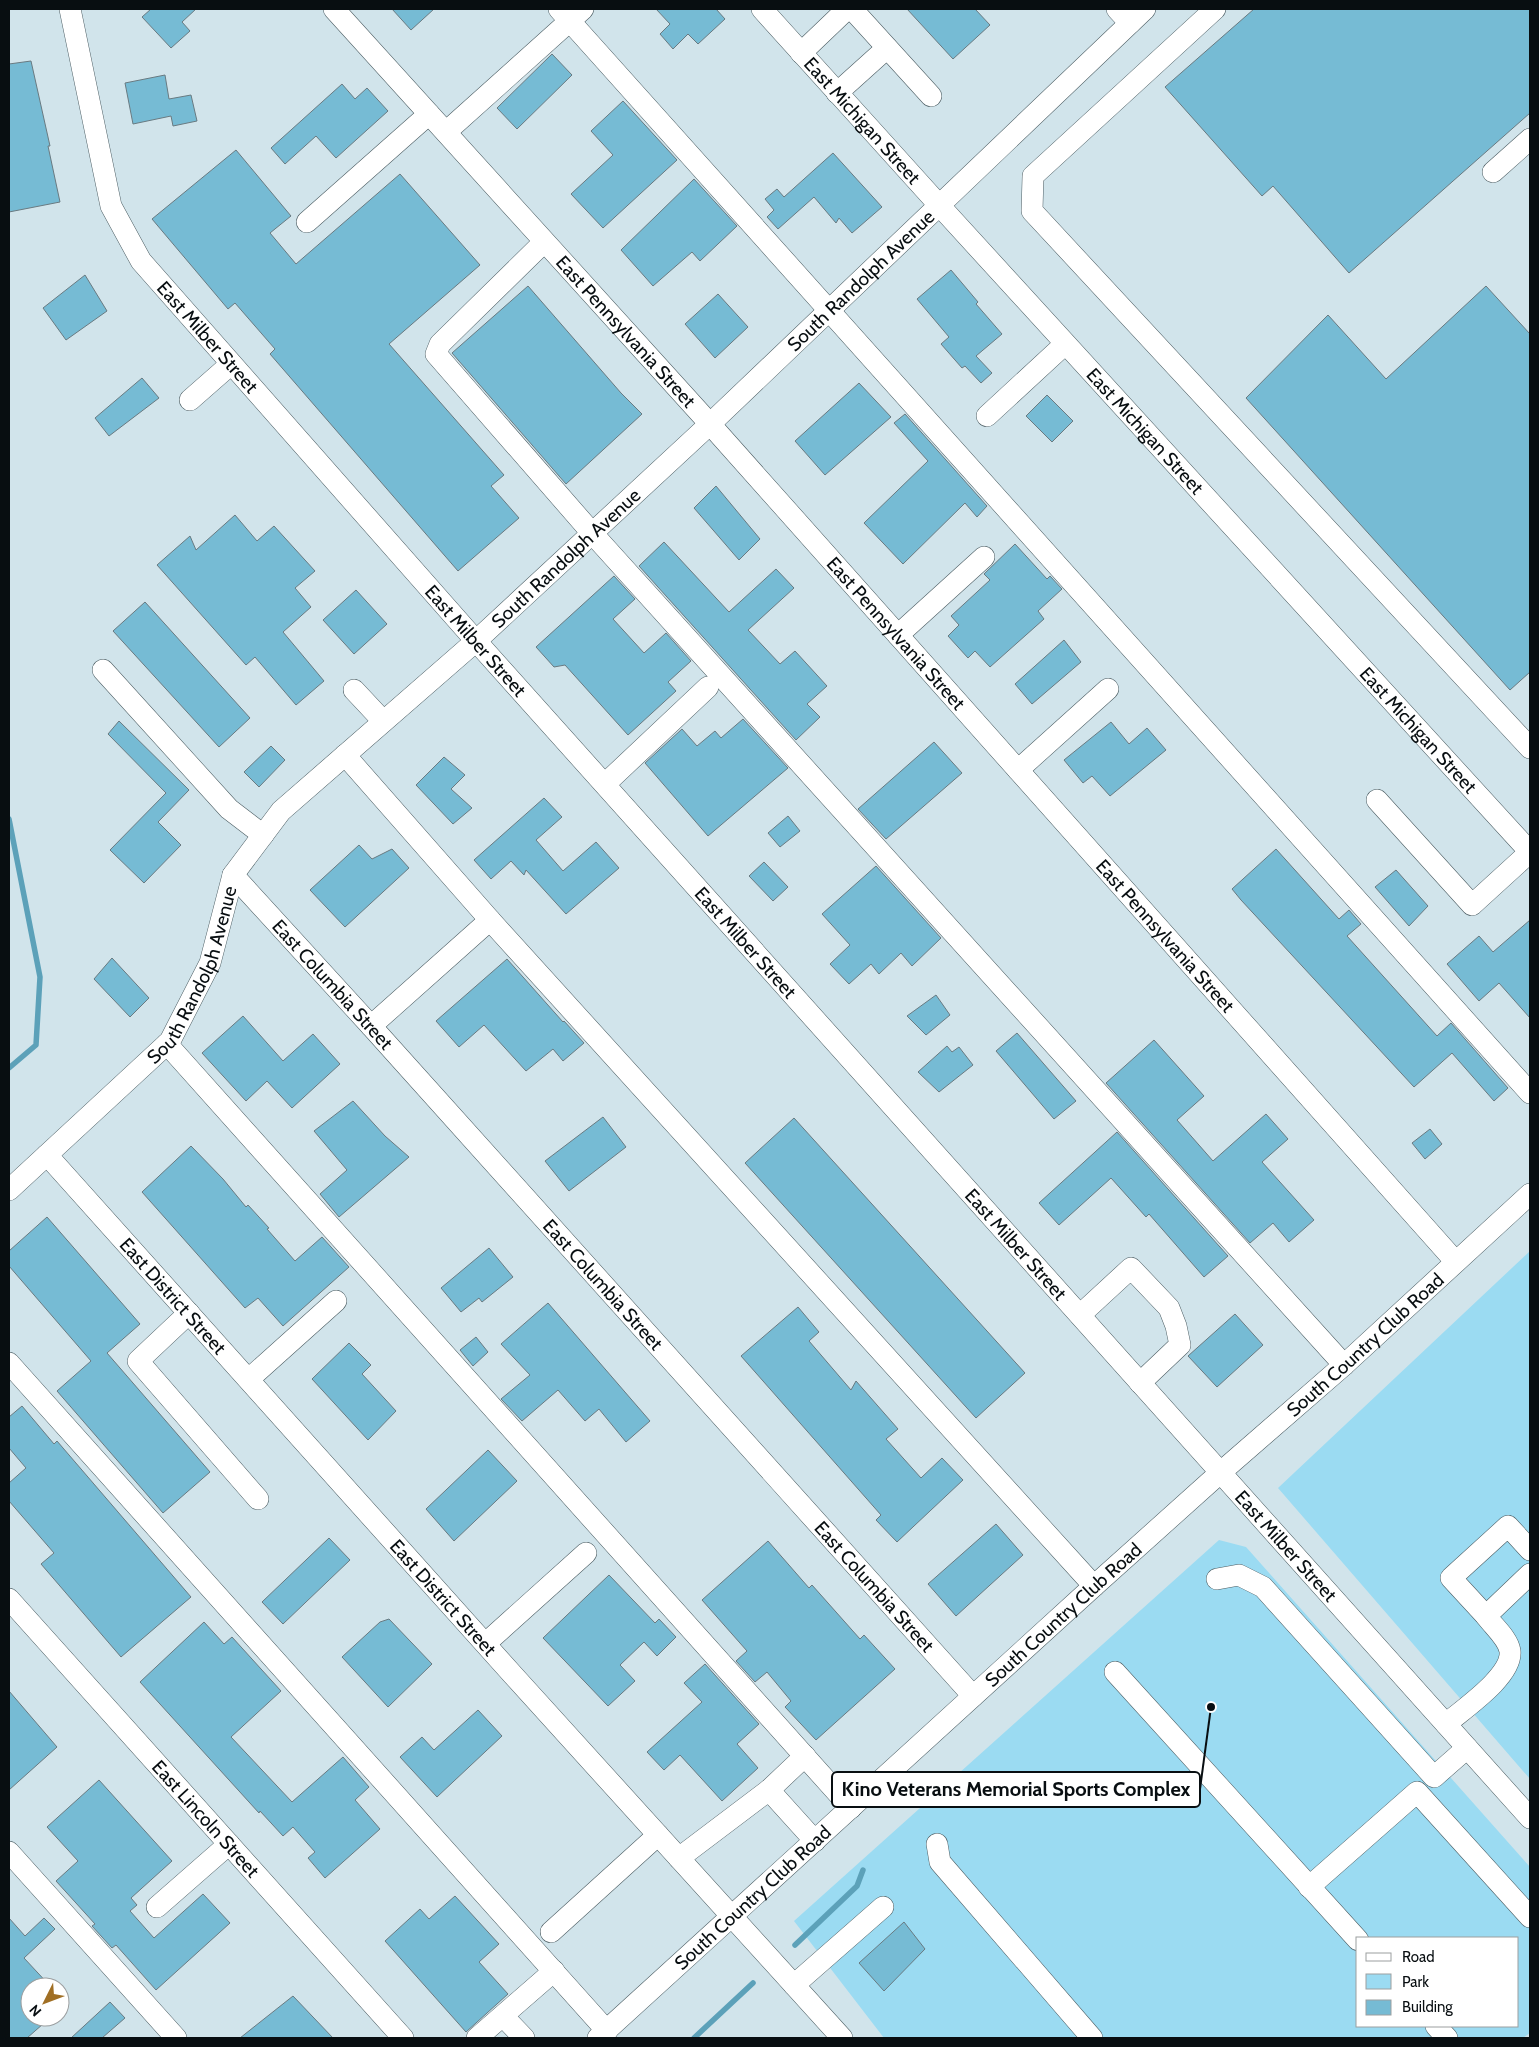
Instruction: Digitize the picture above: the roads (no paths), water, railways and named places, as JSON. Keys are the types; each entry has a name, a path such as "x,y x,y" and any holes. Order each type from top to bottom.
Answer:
{"street":[{"name":"East Milber Street","path":"70,9 111,206 141,261 476,641 1530,1818"},
{"name":"East Pennsylvania Street","path":"334,9 710,424 1455,1261"},
{"name":"East Michigan Street","path":"762,9 1065,344 1527,844"},
{"path":"801,53 847,9"},
{"path":"852,9 931,96"},
{"path":"1215,9 1033,176 1032,211 1530,748"},
{"path":"446,132 570,13 828,311 1530,1093"},
{"name":"South Randolph Avenue","path":"9,1190 167,1044 210,963 233,875 281,811 476,641 710,424 939,206 1131,14"},
{"path":"837,93 887,48"},
{"path":"308,222 429,114"},
{"path":"1493,172 1530,139"},
{"path":"544,242 440,344 436,354 592,533 1344,1365"},
{"path":"987,416 1065,344"},
{"path":"190,400 231,364"},
{"path":"898,635 984,557"},
{"path":"103,670 229,809 263,835"},
{"path":"605,784 708,687"},
{"path":"1018,770 1108,689"},
{"path":"354,690 384,721"},
{"path":"345,755 490,920 1094,1586"},
{"path":"1377,800 1472,905 1527,844"},
{"name":"East Columbia Street","path":"233,875 973,1696"},
{"path":"370,1026 490,920"},
{"path":"167,1044 851,1808"},
{"name":"East District Street","path":"47,1155 842,2038"},
{"name":"South Country Club Road","path":"602,2034 1094,1586 1220,1472 1344,1365 1530,1194"},
{"path":"1080,1315 1131,1268 1169,1308 1176,1326 1180,1345 1140,1383"},
{"path":"249,1379 336,1301"},
{"path":"189,1313 138,1361 258,1499"},
{"path":"9,1364 554,1971 602,2034"},
{"path":"1446,1724 1503,1675 1510,1661 1510,1649 1506,1642 1486,1616 1451,1578 1508,1526 1530,1550"},
{"path":"486,1643 586,1553"},
{"path":"1486,1616 1530,1574"},
{"path":"1217,1579 1239,1575 1263,1587 1434,1777 1467,1748"},
{"name":"East Lincoln Street","path":"9,1599 403,2038"},
{"path":"1115,1672 1356,1938"},
{"path":"679,1858 769,1790 804,1756"},
{"path":"769,1790 815,1841"},
{"path":"1309,1887 1417,1792 1530,1917"},
{"path":"551,1932 658,1835"},
{"path":"157,1907 229,1844"},
{"path":"936,1844 940,1862 1092,2038"},
{"path":"9,1852 176,2038"},
{"path":"794,1985 883,1907"},
{"path":"477,2038 554,1971"},
{"path":"503,2016 524,2038"},
{"path":"1437,2027 1447,2038"}],"waterway":[{"path":"9,819 40,977 36,1045 9,1068"},
{"path":"795,1945 857,1886 863,1870"},
{"path":"694,2038 753,1983"}],"place":[{"name":"Kino Veterans Memorial Sports Complex","path":"1211,1707"}]}
